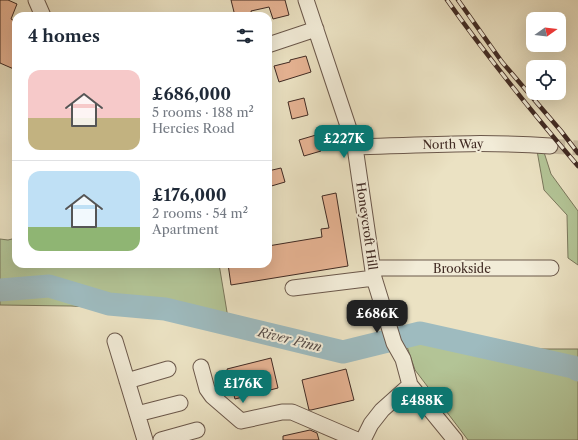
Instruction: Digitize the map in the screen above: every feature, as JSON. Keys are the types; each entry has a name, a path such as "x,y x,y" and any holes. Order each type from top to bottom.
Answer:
{"street":[{"path":"36,0 41,12"},
{"name":"Honeycroft Hill","path":"306,0 355,147 374,273 385,316 394,343 403,359 410,385"},
{"path":"272,44 316,29"},
{"name":"North Way","path":"355,147 476,143 550,146"},
{"name":"Brookside","path":"293,288 374,273 551,268"},
{"path":"115,341 145,440"},
{"path":"201,367 206,389 241,421 282,412 292,412 357,440"},
{"path":"127,381 168,369"},
{"path":"363,440 371,424 382,410 410,385 455,440"},
{"path":"137,414 180,403"},
{"path":"161,440 197,430"}],"green space":[{"path":"536,145 542,146 551,174 578,211 578,265 568,258 567,215 544,190"},
{"path":"0,239 12,239 12,268 220,268 229,324 161,311 71,306 0,305"},
{"path":"401,329 493,349 578,349 578,440 468,440 415,370"}],"building":[{"path":"0,0 8,0 17,4 14,12 12,12 11,19 12,68 0,63"},
{"path":"231,0 285,0 289,15 273,19 272,12 269,7 251,12 234,12"},
{"path":"306,56 311,72 279,82 274,66"},
{"path":"304,98 308,115 292,119 288,102"},
{"path":"316,135 321,151 304,156 299,140"},
{"path":"281,168 285,182 272,186 272,170"},
{"path":"336,193 348,266 231,285 229,268 272,268 272,245 322,237 321,229 329,228 322,196"},
{"path":"271,358 278,388 235,399 227,369"},
{"path":"346,369 354,400 309,410 302,380"},
{"path":"310,430 317,433 319,440 283,440 283,436"}],"waterway":[{"name":"River Pinn","path":"0,290 49,286 109,304 165,309 343,352 420,333 573,367 578,370"}],"tunnel":[{"path":"550,146 578,148"}],"railway":[{"path":"447,0 478,43 578,166"},
{"path":"458,0 502,62 578,153"}]}
